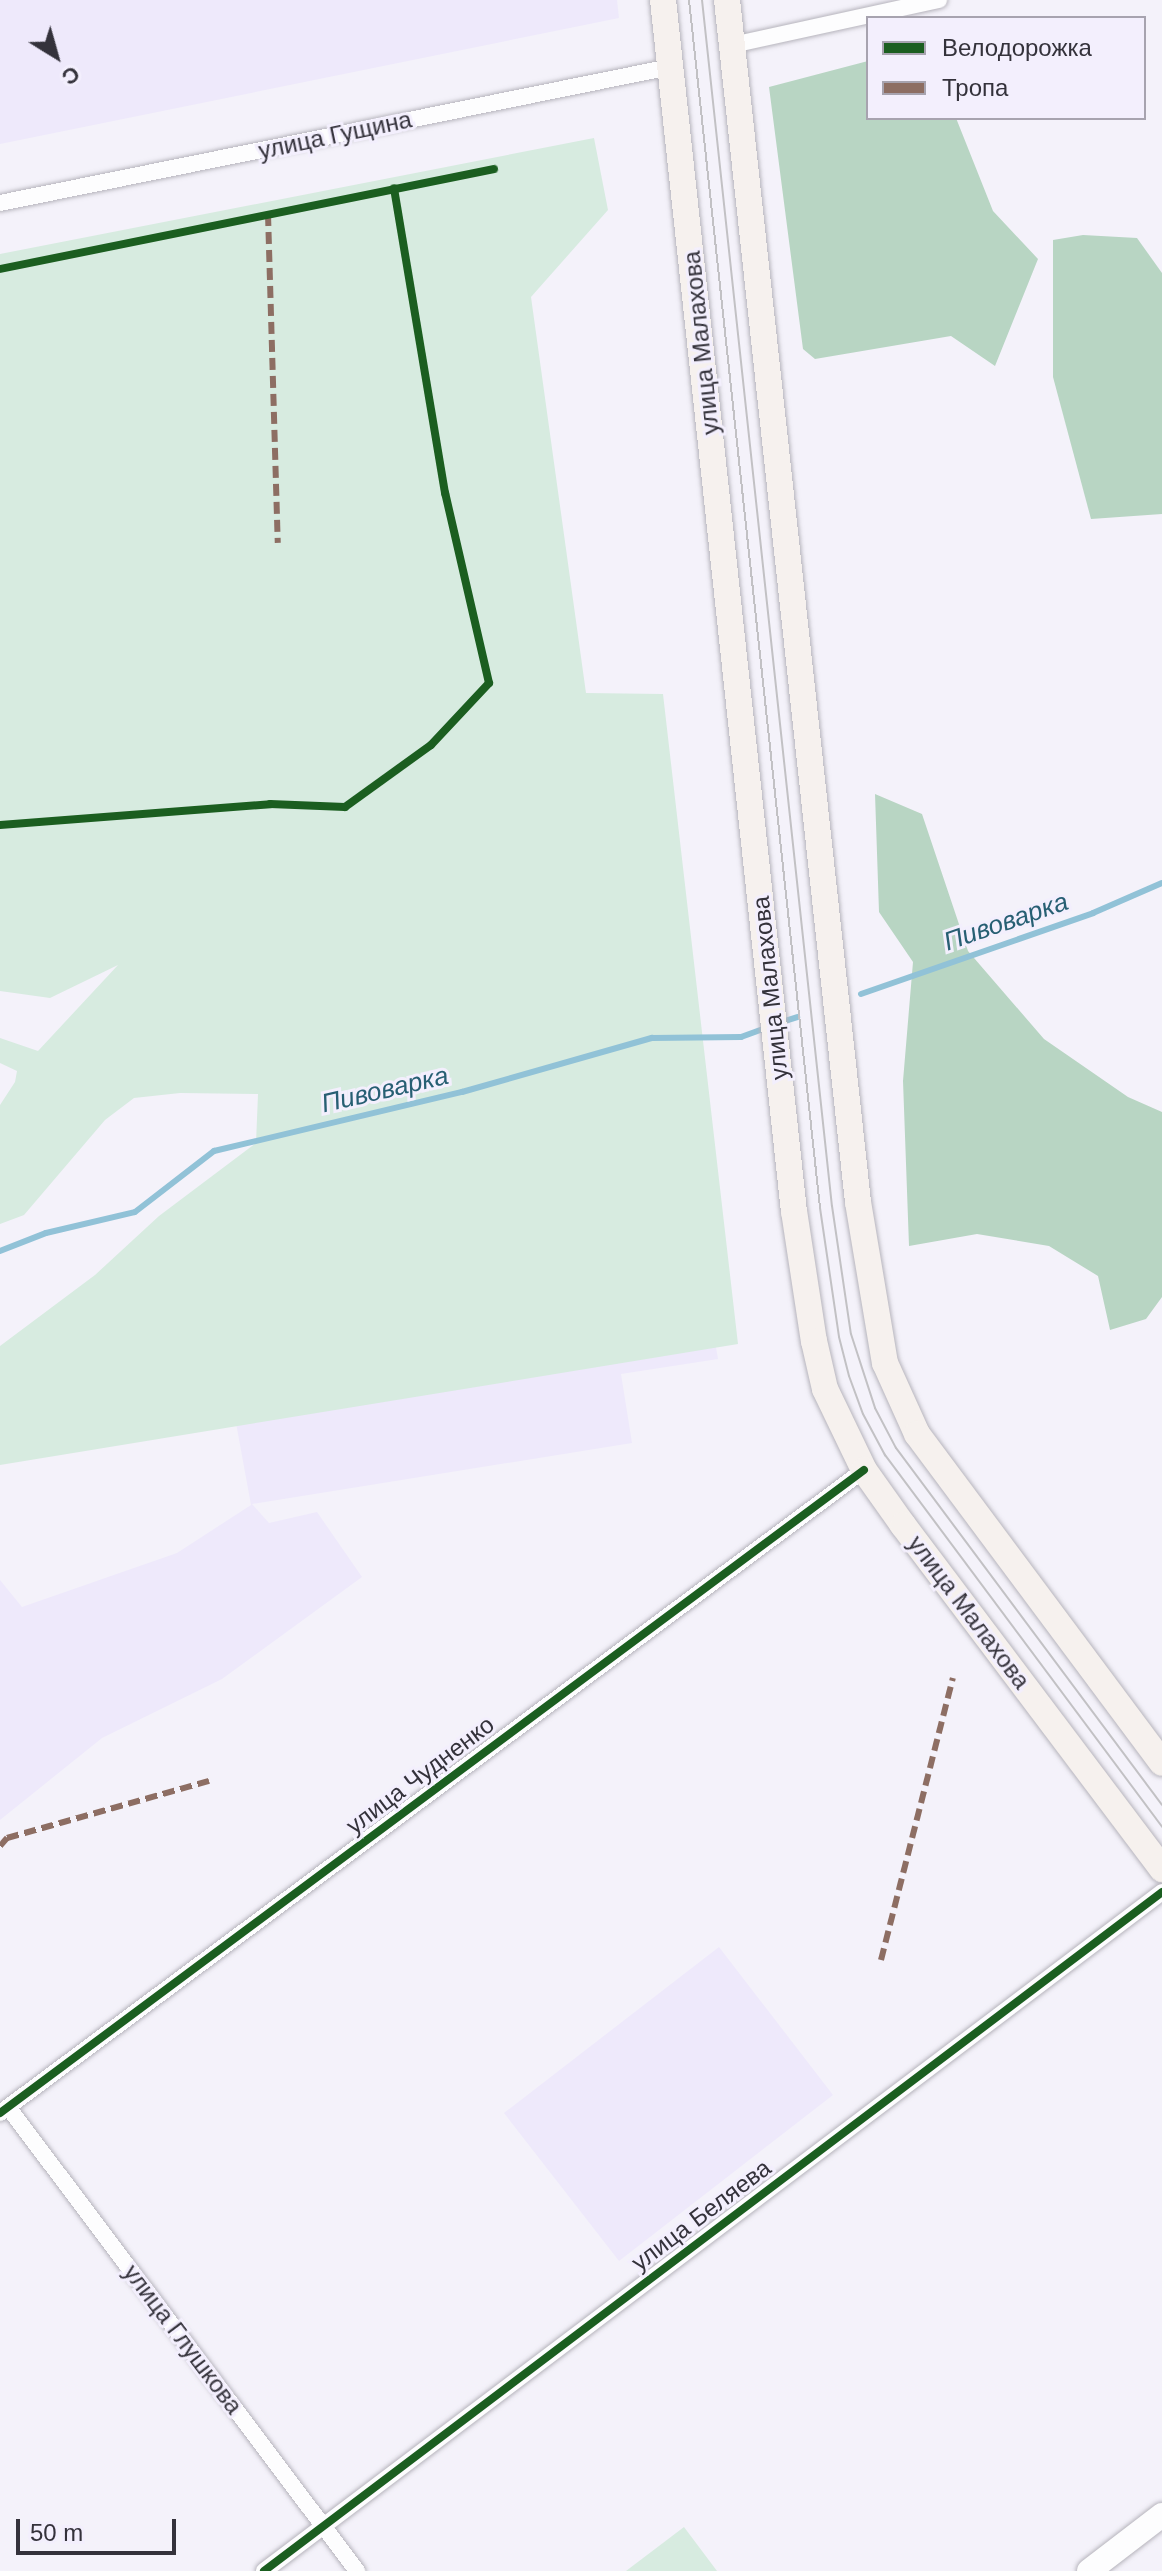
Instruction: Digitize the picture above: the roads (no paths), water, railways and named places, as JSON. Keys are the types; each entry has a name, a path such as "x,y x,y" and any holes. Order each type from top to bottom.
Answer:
{"main road":[{"name":"улица Малахова","path":"663,0 794,1211 814,1341 825,1389 864,1470 1162,1869"},
{"path":"727,0 858,1202 885,1363 917,1434 1162,1763"}],"street":[{"path":"732,45 939,0"},
{"name":"улица Гущина","path":"0,203 670,67"},
{"name":"улица Чудненко","path":"4,2110 864,1470"},
{"name":"улица Беляева","path":"264,2571 1162,1892"},
{"name":"улица Глушкова","path":"4,2110 357,2571"},
{"path":"1089,2571 1162,2515"}],"waterway":[{"name":"Пивоварка","path":"861,994 1093,913 1162,883"},
{"name":"Пивоварка","path":"782,1022 797,1017"},
{"name":"Пивоварка","path":"0,1251 46,1233 135,1212 214,1151 462,1092 652,1038 741,1037 768,1027"}],"tram line":[{"path":"689,0 820,1208 839,1337 849,1376 863,1414 885,1455 1162,1827"},
{"path":"702,0 832,1206 851,1334 875,1408 896,1448 1162,1805"}]}
